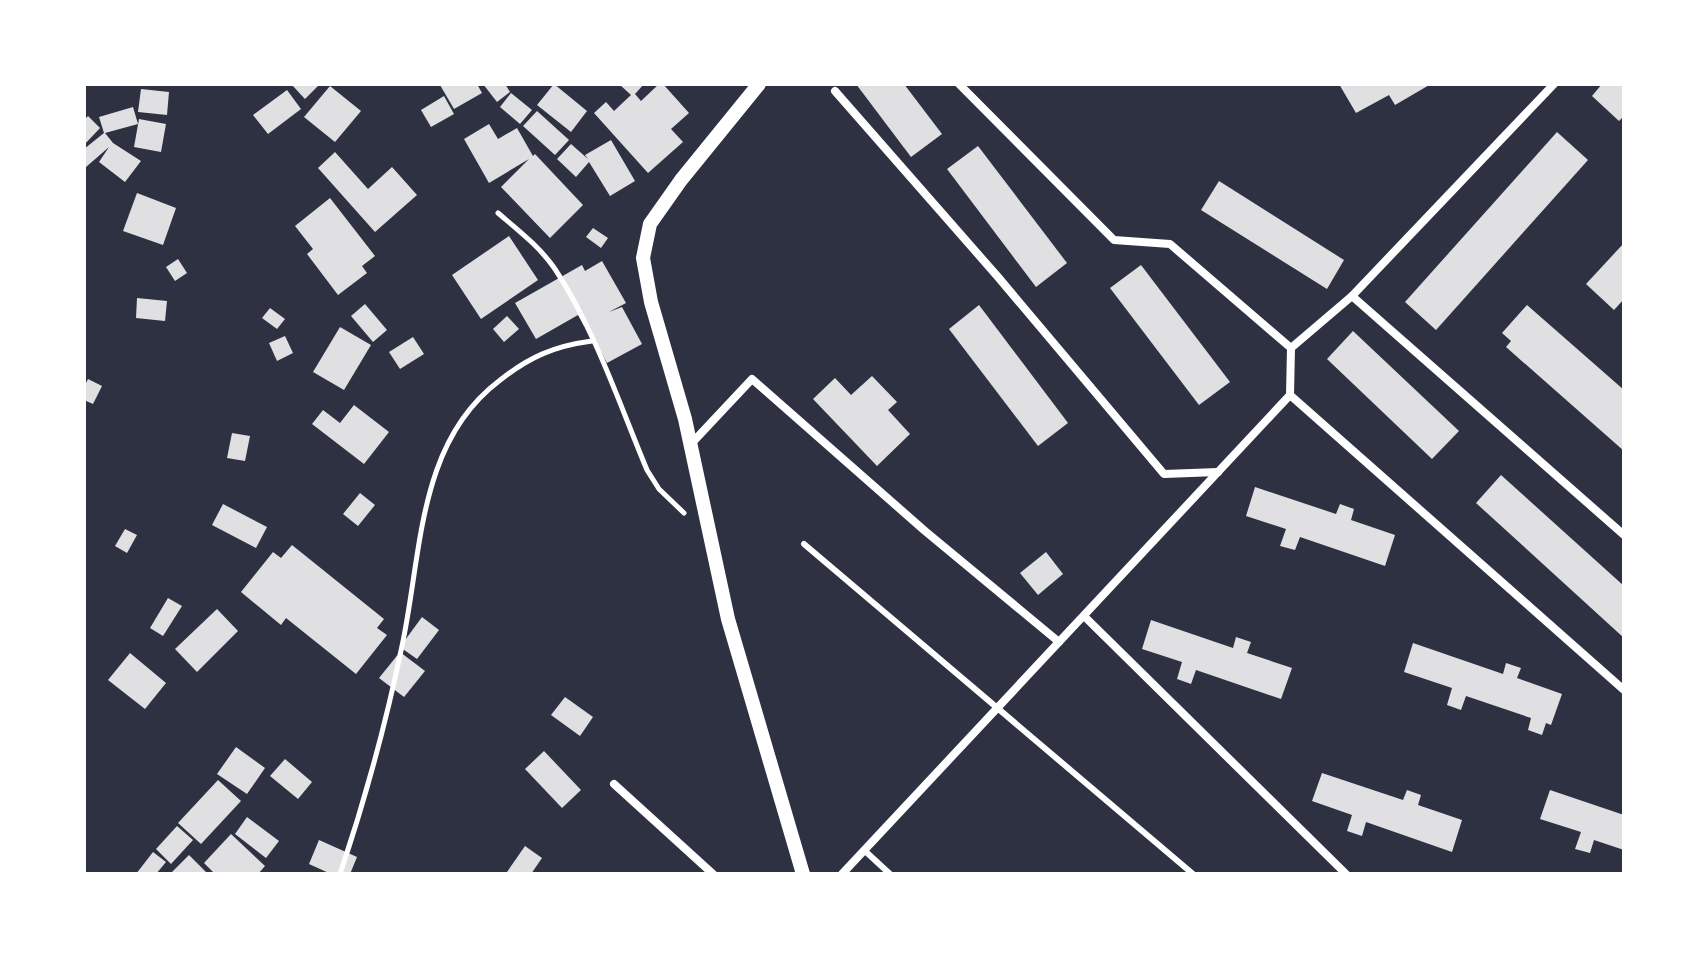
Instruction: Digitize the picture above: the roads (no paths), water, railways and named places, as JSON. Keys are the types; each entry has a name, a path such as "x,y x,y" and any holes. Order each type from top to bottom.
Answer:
{"street":[{"path":"759,84 681,180 650,224 643,258 651,302 690,444 728,619 803,874"},
{"path":"959,84 1114,240 1170,244 1291,348"},
{"path":"842,874 1290,395 1291,348 1352,296 1554,84"},
{"path":"835,91 998,277 1164,474 1218,472"},
{"path":"1352,296 1624,535"},
{"path":"690,444 752,379 936,540 1059,642"},
{"path":"1290,395 1624,690"},
{"path":"1084,616 1346,874"},
{"path":"614,784 713,874"}],"lane":[{"path":"804,544 1193,874"},
{"path":"864,850 890,874"}]}
